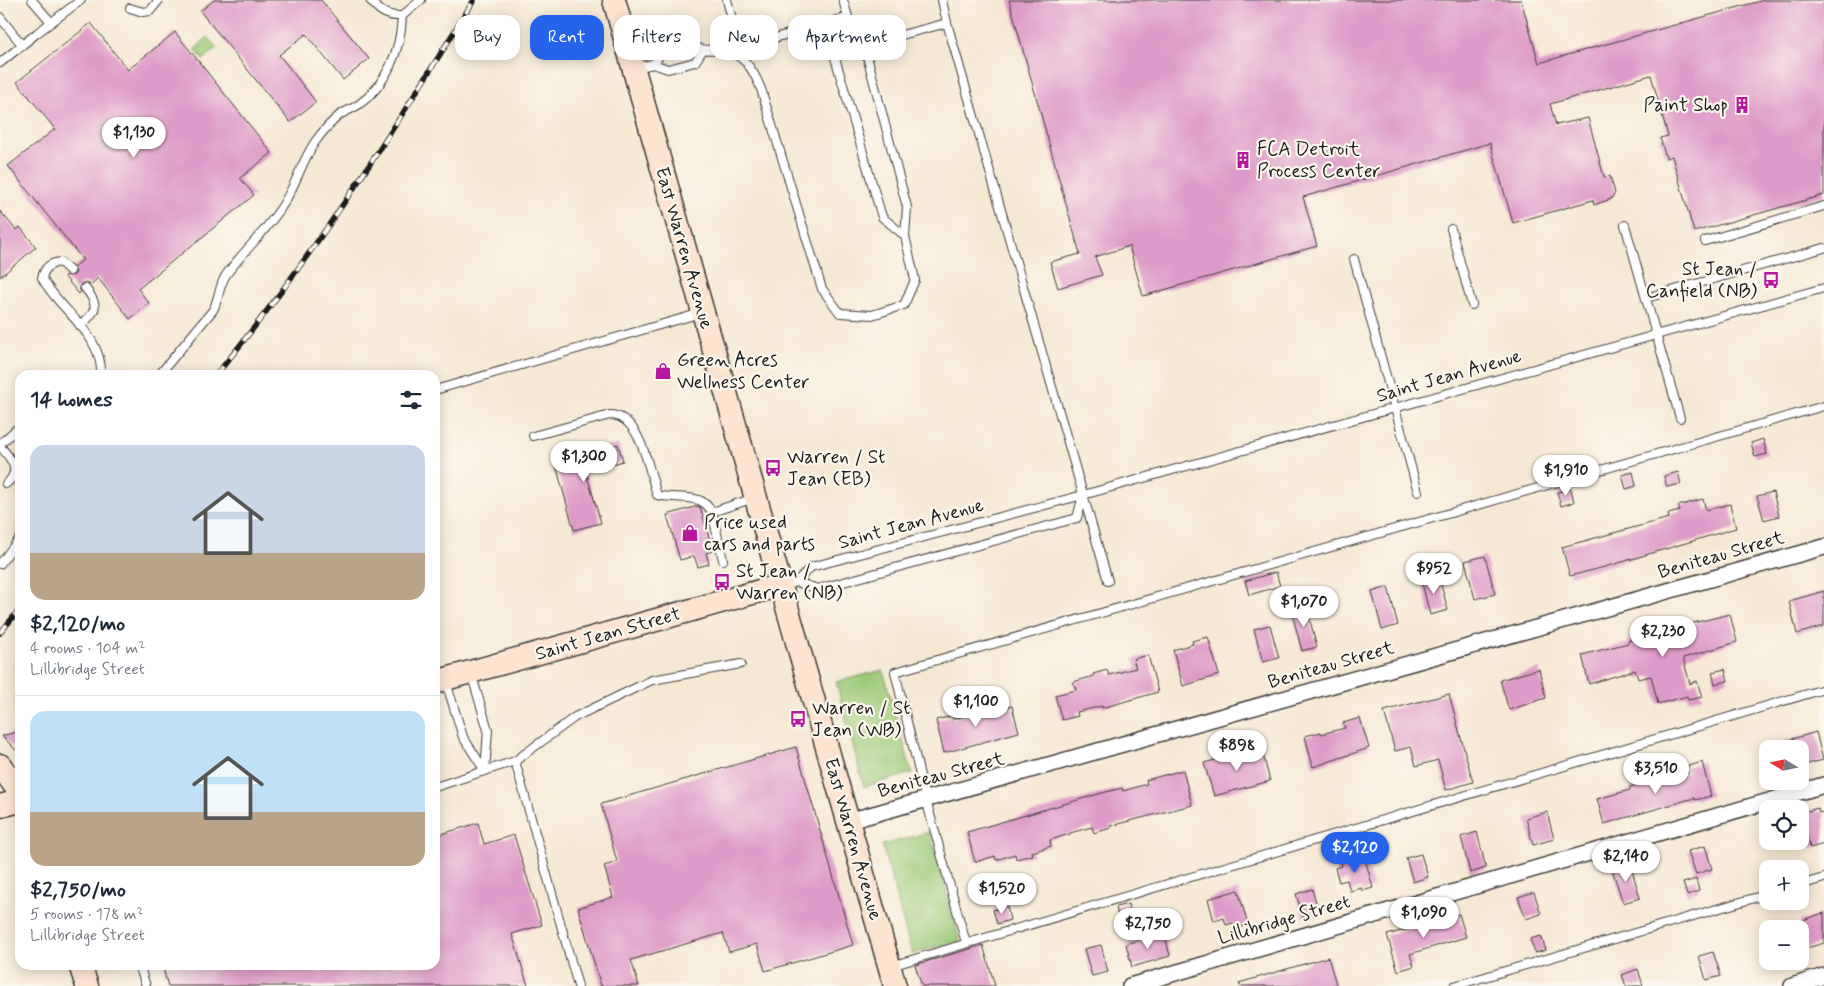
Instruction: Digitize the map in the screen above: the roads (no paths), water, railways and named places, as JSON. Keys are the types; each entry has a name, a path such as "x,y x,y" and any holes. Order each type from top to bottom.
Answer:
{"main road":[{"name":"East Warren Avenue","path":"614,0 643,66 703,312 756,498 788,584 849,821 892,976"},
{"name":"Saint Jean Street","path":"440,681 788,584"},
{"path":"0,765 15,786"},
{"path":"0,806 15,802"},
{"path":"81,970 86,986"}],"street":[{"name":"Beniteau Street","path":"849,821 1824,547"},
{"name":"Lillibridge Street","path":"1130,986 1824,785"},
{"path":"1792,986 1824,976"}],"lane":[{"path":"32,0 51,22"},
{"path":"0,64 81,0"},
{"path":"130,8 143,12 150,11 159,0"},
{"path":"370,0 389,16 402,16 421,0"},
{"path":"728,0 731,15"},
{"path":"843,0 847,15"},
{"path":"942,0 947,23 1108,581"},
{"path":"163,370 213,310 218,301 225,276 274,220 315,141 342,114 378,88 398,46 402,30 402,16"},
{"path":"0,17 22,45"},
{"path":"906,34 947,23"},
{"path":"643,66 664,50 689,43 702,51 710,51"},
{"path":"643,66 668,69 696,62 702,51"},
{"path":"745,60 761,89 822,289 840,314 872,315 904,305 915,280 905,236 907,207 868,60"},
{"path":"836,60 882,217 905,236"},
{"path":"1705,240 1824,206"},
{"path":"1625,225 1680,418"},
{"path":"1451,229 1472,305"},
{"path":"1646,298 1824,248"},
{"path":"1354,258 1418,492"},
{"path":"70,271 60,262 54,263 47,267 43,272 42,278 90,337 98,354 102,370"},
{"path":"80,326 90,318 96,306 85,288"},
{"name":"Saint Jean Avenue","path":"788,584 811,567 1083,495 1824,288"},
{"path":"440,389 703,312"},
{"path":"966,943 926,800 895,672 1824,406"},
{"path":"533,436 610,415 618,415 628,421 638,436 657,495 698,499 712,512 723,560"},
{"path":"6,484 13,476 13,462 0,445 15,431"},
{"name":"Saint Jean Avenue","path":"788,584 818,590 1076,518 1083,495"},
{"path":"712,512 756,498"},
{"path":"0,564 15,544"},
{"path":"440,785 515,761 575,716 652,680 741,664"},
{"path":"471,672 488,730 485,771"},
{"path":"440,681 463,737 485,771"},
{"path":"892,976 966,943 1824,689"},
{"path":"515,761 578,986"},
{"path":"1809,882 1824,878"},
{"path":"1454,986 1759,897"},
{"path":"141,970 146,986"}],"railway":[{"path":"220,370 252,331 319,239 414,97 474,0"},
{"path":"0,633 15,615"}],"place":[{"name":"Paint Shop","path":"1742,105"},
{"name":"FCA Detroit Process Center","path":"1243,160"},
{"name":"St Jean / Canfield (NB)","path":"1771,280"},
{"name":"Green Acres Wellness Center","path":"663,371"},
{"name":"Warren / St Jean (EB)","path":"773,468"},
{"name":"Price used cars and parts","path":"690,533"},
{"name":"St Jean / Warren (NB)","path":"722,582"},
{"name":"Warren / St Jean (WB)","path":"798,719"}]}
